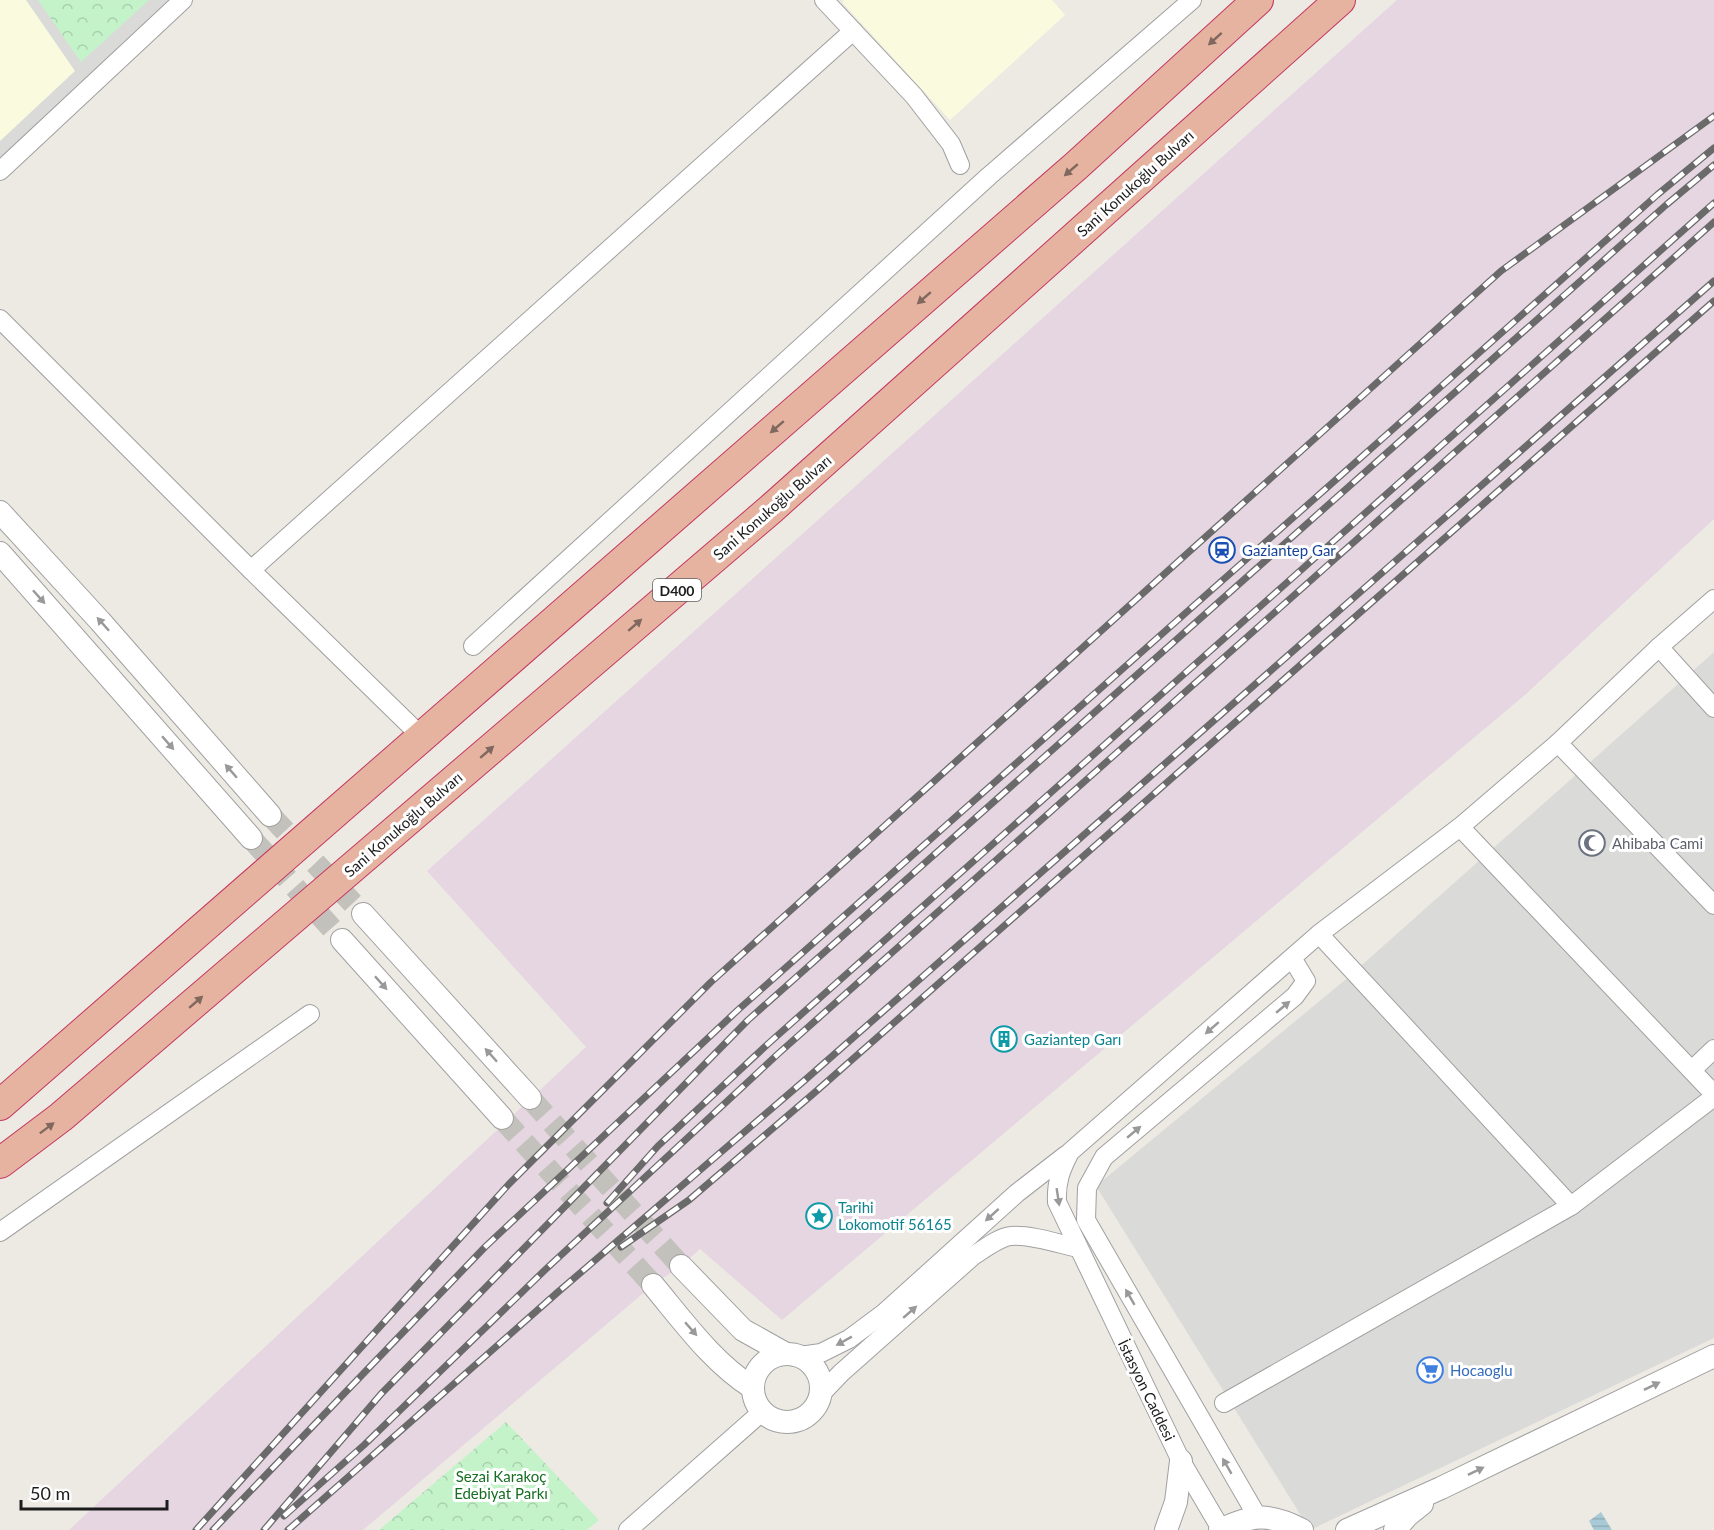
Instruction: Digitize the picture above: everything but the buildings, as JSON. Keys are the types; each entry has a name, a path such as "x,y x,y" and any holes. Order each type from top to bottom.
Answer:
{"highway":[{"path":"0,1105 1067,173 1258,0"},
{"name":"Sani Konukoğlu Bulvarı","path":"0,1163 61,1118 771,509 1340,0"}],"street":[{"path":"0,171 183,0"},
{"path":"824,0 915,96 951,144 960,165"},
{"path":"473,646 989,176 1192,0"},
{"path":"251,570 853,31"},
{"path":"0,319 251,570 422,736"},
{"path":"0,512 100,621 270,815"},
{"path":"0,553 251,838"},
{"path":"1078,1248 1010,1235 973,1256 841,1373 821,1394 810,1413 801,1419 790,1422 779,1421 763,1412 755,1399 753,1388 755,1377 760,1367 768,1360 821,1353 849,1339 884,1313 1017,1193 1070,1152 1319,934 1460,827 1558,743 1659,647 1714,599"},
{"path":"1659,647 1714,708"},
{"path":"1558,743 1714,905"},
{"path":"1224,1404 1571,1206 1714,1095 1460,827"},
{"path":"363,914 530,1098"},
{"path":"1319,934 1571,1206"},
{"path":"342,940 502,1118"},
{"path":"1257,1516 1086,1220 1087,1188 1104,1157 1295,996 1306,981 1292,958"},
{"path":"0,1232 310,1014"},
{"path":"1692,1070 1714,1049"},
{"name":"İstasyon Caddesi","path":"1070,1152 1059,1173 1056,1186 1057,1202 1181,1461 1221,1530"},
{"path":"681,1266 743,1330 810,1362 821,1382 821,1394"},
{"path":"653,1285 734,1376 753,1388"},
{"path":"1347,1530 1441,1488 1714,1356"},
{"path":"628,1530 763,1412"},
{"path":"1166,1530 1176,1502 1181,1461"},
{"path":"1395,1530 1407,1516 1441,1488"},
{"path":"1221,1530 1241,1520 1257,1516 1290,1523 1302,1530"}],"shaded area":[{"path":"0,0 189,0 0,169"},
{"path":"0,0 26,0 75,71 0,141"},
{"path":"844,0 1052,0 1065,15 950,120 842,2"},
{"path":"1397,0 1714,0 1714,519 1526,694 782,1320 700,1249 681,1266 653,1285 363,1530 69,1530 586,1047 427,871"},
{"path":"1714,652 1714,1338 1310,1530 1096,1186 1345,980"}],"green space":[{"path":"38,0 149,0 81,62"},
{"name":"Sezai Karakoç Edebiyat Parkı","path":"506,1422 599,1520 587,1530 379,1530"}],"water":[{"path":"1601,1512 1612,1530 1594,1530 1589,1521"}],"tunnel":[{"path":"270,815 363,914"},
{"path":"251,838 342,940"},
{"path":"530,1098 681,1266"},
{"path":"502,1118 653,1285"}],"railway":[{"path":"196,1530 509,1184 711,982 1501,271 1714,116"},
{"path":"213,1530 485,1247 739,1009 1657,195 1714,148"},
{"path":"264,1530 381,1394 748,1020 1666,205 1714,165"},
{"path":"607,1203 658,1146 769,1043 1714,203"},
{"path":"284,1516 364,1445 546,1269 779,1053 1714,222"},
{"path":"288,1530 558,1292 805,1080 1714,281"},
{"path":"621,1247 689,1200 813,1094 1714,301"}],"place":[{"name":"Gaziantep Gar","path":"1222,550"},
{"name":"Ahibaba Cami","path":"1592,843"},
{"name":"Gaziantep Garı","path":"1004,1039"},
{"name":"Tarihi Lokomotif 56165","path":"819,1216"},
{"name":"Hocaoglu","path":"1430,1370"}]}
